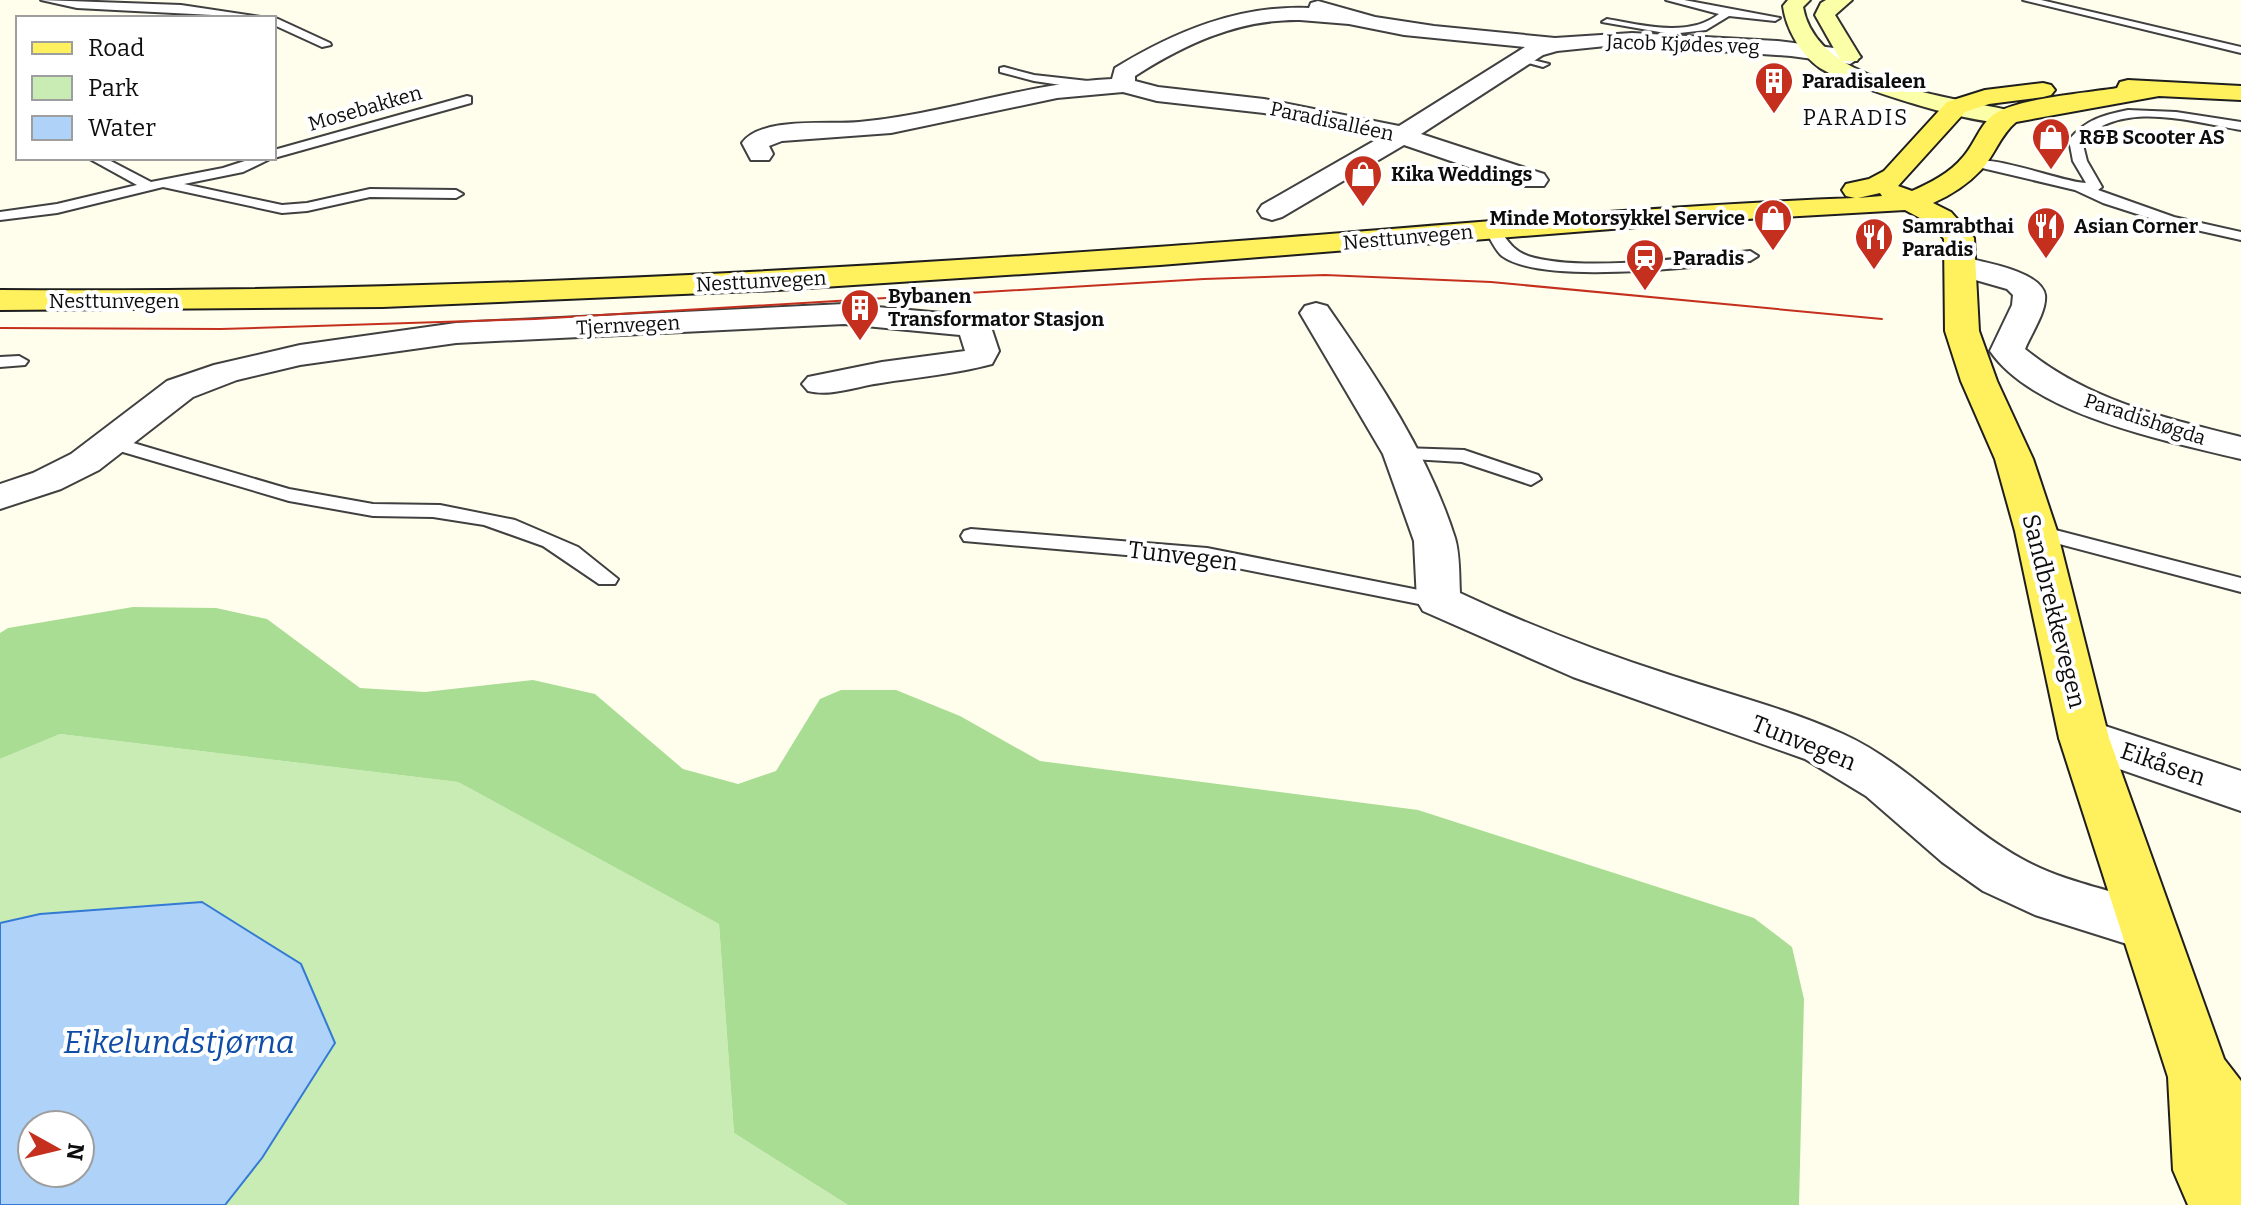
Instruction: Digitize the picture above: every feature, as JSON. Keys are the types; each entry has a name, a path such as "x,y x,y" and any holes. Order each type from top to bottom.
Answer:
{"main road":[{"path":"1800,0 1793,6 1794,13 1833,60 1859,82 2007,117 2090,98 2157,89"},
{"path":"1833,60 1825,15 1828,7 1842,0"},
{"path":"1833,60 1879,72 1964,107 2080,87 2241,93"},
{"name":"Nesttunvegen","path":"1712,212 1747,203 1877,186 1894,177 1964,107"},
{"name":"Nesttunvegen","path":"0,300 367,297 777,281 1712,212 1914,201 1943,188 1972,164 1997,125 2007,117"},
{"name":"Sandbrekkevegen","path":"1877,186 1914,201 1950,225 1959,238 1962,331 1979,381 2014,459 2036,531 2084,738 2199,1077"},
{"path":"2199,1077 2241,1133"},
{"path":"2199,1077 2206,1170 2223,1205"}],"street":[{"name":"Jacob Kjødes veg","path":"1313,1 1346,18 1393,28 1468,36 1534,56 1588,43 1833,60"},
{"path":"1124,85 1123,73 1145,59 1181,41 1227,25 1271,15 1346,18"},
{"path":"1272,211 1389,132 1534,56"},
{"name":"Paradisalléen","path":"760,154 755,143 776,135 887,126 1088,85 1124,85 1157,94 1264,106 1389,132 1534,180"},
{"name":"Paradishøgda","path":"1962,266 2018,282 2029,293 2028,305 2007,351 2031,374 2096,407 2168,430 2241,448"},
{"path":"1316,313 1402,454 1435,541 1439,601"},
{"name":"Tjernvegen","path":"0,497 62,474 113,443 159,403 197,382 300,355 426,336 844,314 963,323 975,330 982,351 980,357 963,362 820,384"},
{"name":"Tunvegen","path":"1439,601 1497,630 1591,667 1794,735 1841,754 1875,773 1939,828 2002,875 2065,902 2146,925"},
{"name":"Eikåsen","path":"2084,738 2241,791"}],"lane":[{"path":"46,0 77,5 181,8 247,16"},
{"path":"1671,0 1727,13 1775,18"},
{"path":"2028,0 2241,50"},
{"path":"1607,22 1644,28 1702,28 1718,24 1727,13"},
{"path":"276,22 326,45"},
{"name":"Paradisalléen","path":"1004,70 1034,78 1088,85"},
{"name":"Mosebakken","path":"276,153 467,100"},
{"path":"2080,187 2095,187 2080,161 2075,140 2082,129 2102,117 2142,113 2241,126"},
{"path":"99,160 155,185 282,209 307,207 370,193 456,194"},
{"path":"0,216 72,206 237,169 260,160"},
{"path":"1972,164 2003,168 2080,187 2108,200 2170,220 2241,236"},
{"path":"1492,230 1509,254 1539,262 1612,266 1750,256"},
{"path":"0,362 19,361"},
{"path":"113,443 228,481 288,495 383,511 438,511 502,521 565,548 607,579"},
{"path":"1402,454 1464,456 1531,479"},
{"path":"2036,531 2241,585"},
{"name":"Tunvegen","path":"971,536 1207,555 1439,601"}],"green space":[{"path":"133,607 216,608 267,619 360,688 425,692 533,680 595,694 683,769 738,784 776,771 820,699 841,690 896,690 960,716 1040,761 1418,810 1754,918 1792,947 1804,999 1799,1205 848,1205 734,1133 719,924 458,782 60,734 0,759 0,633 8,628"},
{"path":"60,734 458,782 719,924 734,1133 848,1205 225,1205 262,1158 335,1043 202,902 40,914 0,923 0,759"}],"water":[{"name":"Eikelundstjørna","path":"202,902 301,964 335,1043 262,1158 225,1205 0,1205 0,923 40,914"}],"tram line":[{"path":"0,328 221,329 535,319 1204,279 1325,275 1491,282 1882,319"}],"place":[{"name":"Paradisaleen","path":"1774,115"},
{"name":"R&B Scooter AS","path":"2051,171"},
{"name":"Kika Weddings","path":"1363,208"},
{"name":"Minde Motorsykkel Service","path":"1773,252"},
{"name":"Asian Corner","path":"2046,260"},
{"name":"Samrabthai Paradis","path":"1874,271"},
{"name":"Paradis","path":"1645,292"},
{"name":"Bybanen Transformator Stasjon","path":"860,342"}],"district":[{"name":"PARADIS","path":"1856,117"}]}
